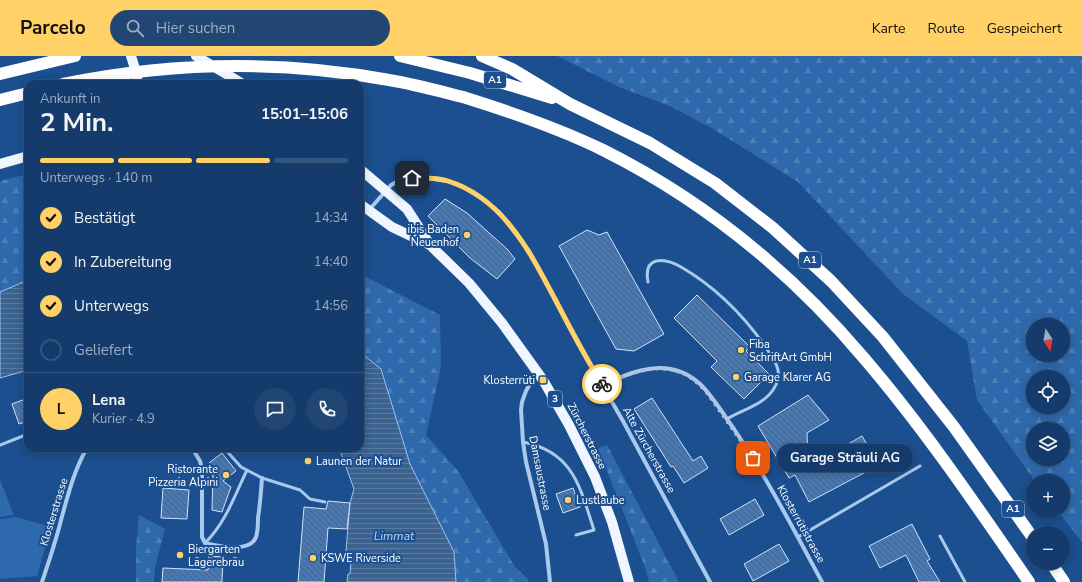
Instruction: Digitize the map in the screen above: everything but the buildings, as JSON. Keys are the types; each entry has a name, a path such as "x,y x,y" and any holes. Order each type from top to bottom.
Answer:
{"highway":[{"path":"0,74 75,56"},
{"name":"A1","path":"400,56 470,73 570,104 630,132 683,162 745,205 803,254 858,308 908,367 954,427 1026,528"},
{"path":"482,56 512,69 570,104"},
{"name":"A1","path":"86,80 167,69 235,66 323,70 390,80 463,97 535,120 604,150 692,202 728,228 784,274 816,306 857,350 945,461 1029,582"},
{"path":"2,100 24,93"},
{"path":"1056,570 1064,582"}],"main road":[{"path":"131,56 138,80"},
{"path":"196,56 235,80"},
{"path":"0,164 24,157"},
{"name":"3","path":"364,172 407,210 430,245"},
{"name":"3","path":"364,207 392,227 430,245"},
{"name":"Zürcherstrasse","path":"430,245 469,283 502,323 537,371 564,415 592,470 612,522 629,582"}],"street":[{"name":"Alte Zürcherstrasse","path":"369,210 390,185 395,182 412,178 427,178 447,181 463,187 481,198 499,212 529,251 710,582"},
{"name":"Klosterrütistrasse","path":"602,385 644,370 664,368 678,371 690,376 700,384 727,419 757,465 822,582"},
{"name":"Damsaustrasse","path":"537,371 526,391 521,410 526,462 546,544 550,582"},
{"name":"Klosterstrasse","path":"42,582 68,493 85,452"},
{"path":"194,452 200,461 202,469 202,537 205,543 219,547 239,548 251,543 256,538 262,478"}],"lane":[{"path":"648,282 647,270 653,262 668,260 680,266 713,289 740,315 772,356 778,371 778,378 768,397 727,419"},
{"path":"0,445 24,436"},
{"path":"523,442 538,445 561,459 572,473 579,487 594,530 576,536"},
{"path":"228,452 241,467 262,478 300,490 310,499 325,502"},
{"path":"798,537 920,466"},
{"path":"205,543 220,526 247,470"},
{"path":"940,536 965,582"}],"green space":[{"path":"557,56 1082,56 1082,542 1063,518 1070,518 1070,474 1030,474 977,400 967,341 903,294 798,182 713,129 672,107 619,87"},
{"path":"24,175 24,282 0,292 0,181"},
{"path":"364,276 440,315 441,367 426,435 458,471 515,567 528,579 528,582 456,582 454,552 410,464 381,369 364,355"},
{"path":"607,445 679,582 649,582 646,570 598,448"},
{"path":"0,480 14,515 0,517"},
{"path":"139,515 165,529 155,567 154,582 136,582 136,548"},
{"path":"16,517 51,527 37,576 0,579 0,519"}],"water":[{"path":"24,282 24,371 0,378 0,292"},
{"name":"Limmat","path":"364,355 381,369 410,464 454,552 456,582 347,582 348,574 350,574 351,561 346,551 350,503 354,489 340,452 364,452"}],"way so far":[{"path":"602,384 644,370 664,368 678,371 690,376 700,384 708,394 753,458"}],"place":[{"name":"ibis Baden Neuenhof","path":"467,235"},
{"name":"Fiba SchriftArt GmbH","path":"741,350"},
{"name":"Garage Klarer AG","path":"736,377"},
{"name":"Klosterrüti","path":"543,380"},
{"name":"Garage Sträuli AG","path":"753,458"},
{"name":"Launen der Natur","path":"308,461"},
{"name":"Ristorante Pizzeria Alpini","path":"226,475"},
{"name":"Lustlaube","path":"568,500"},
{"name":"Biergarten Lägerebräu","path":"180,555"},
{"name":"KSWE Riverside","path":"313,558"}],"route":[{"path":"412,178 427,178 447,181 463,187 481,198 499,212 529,251 579,345 602,384"}]}
